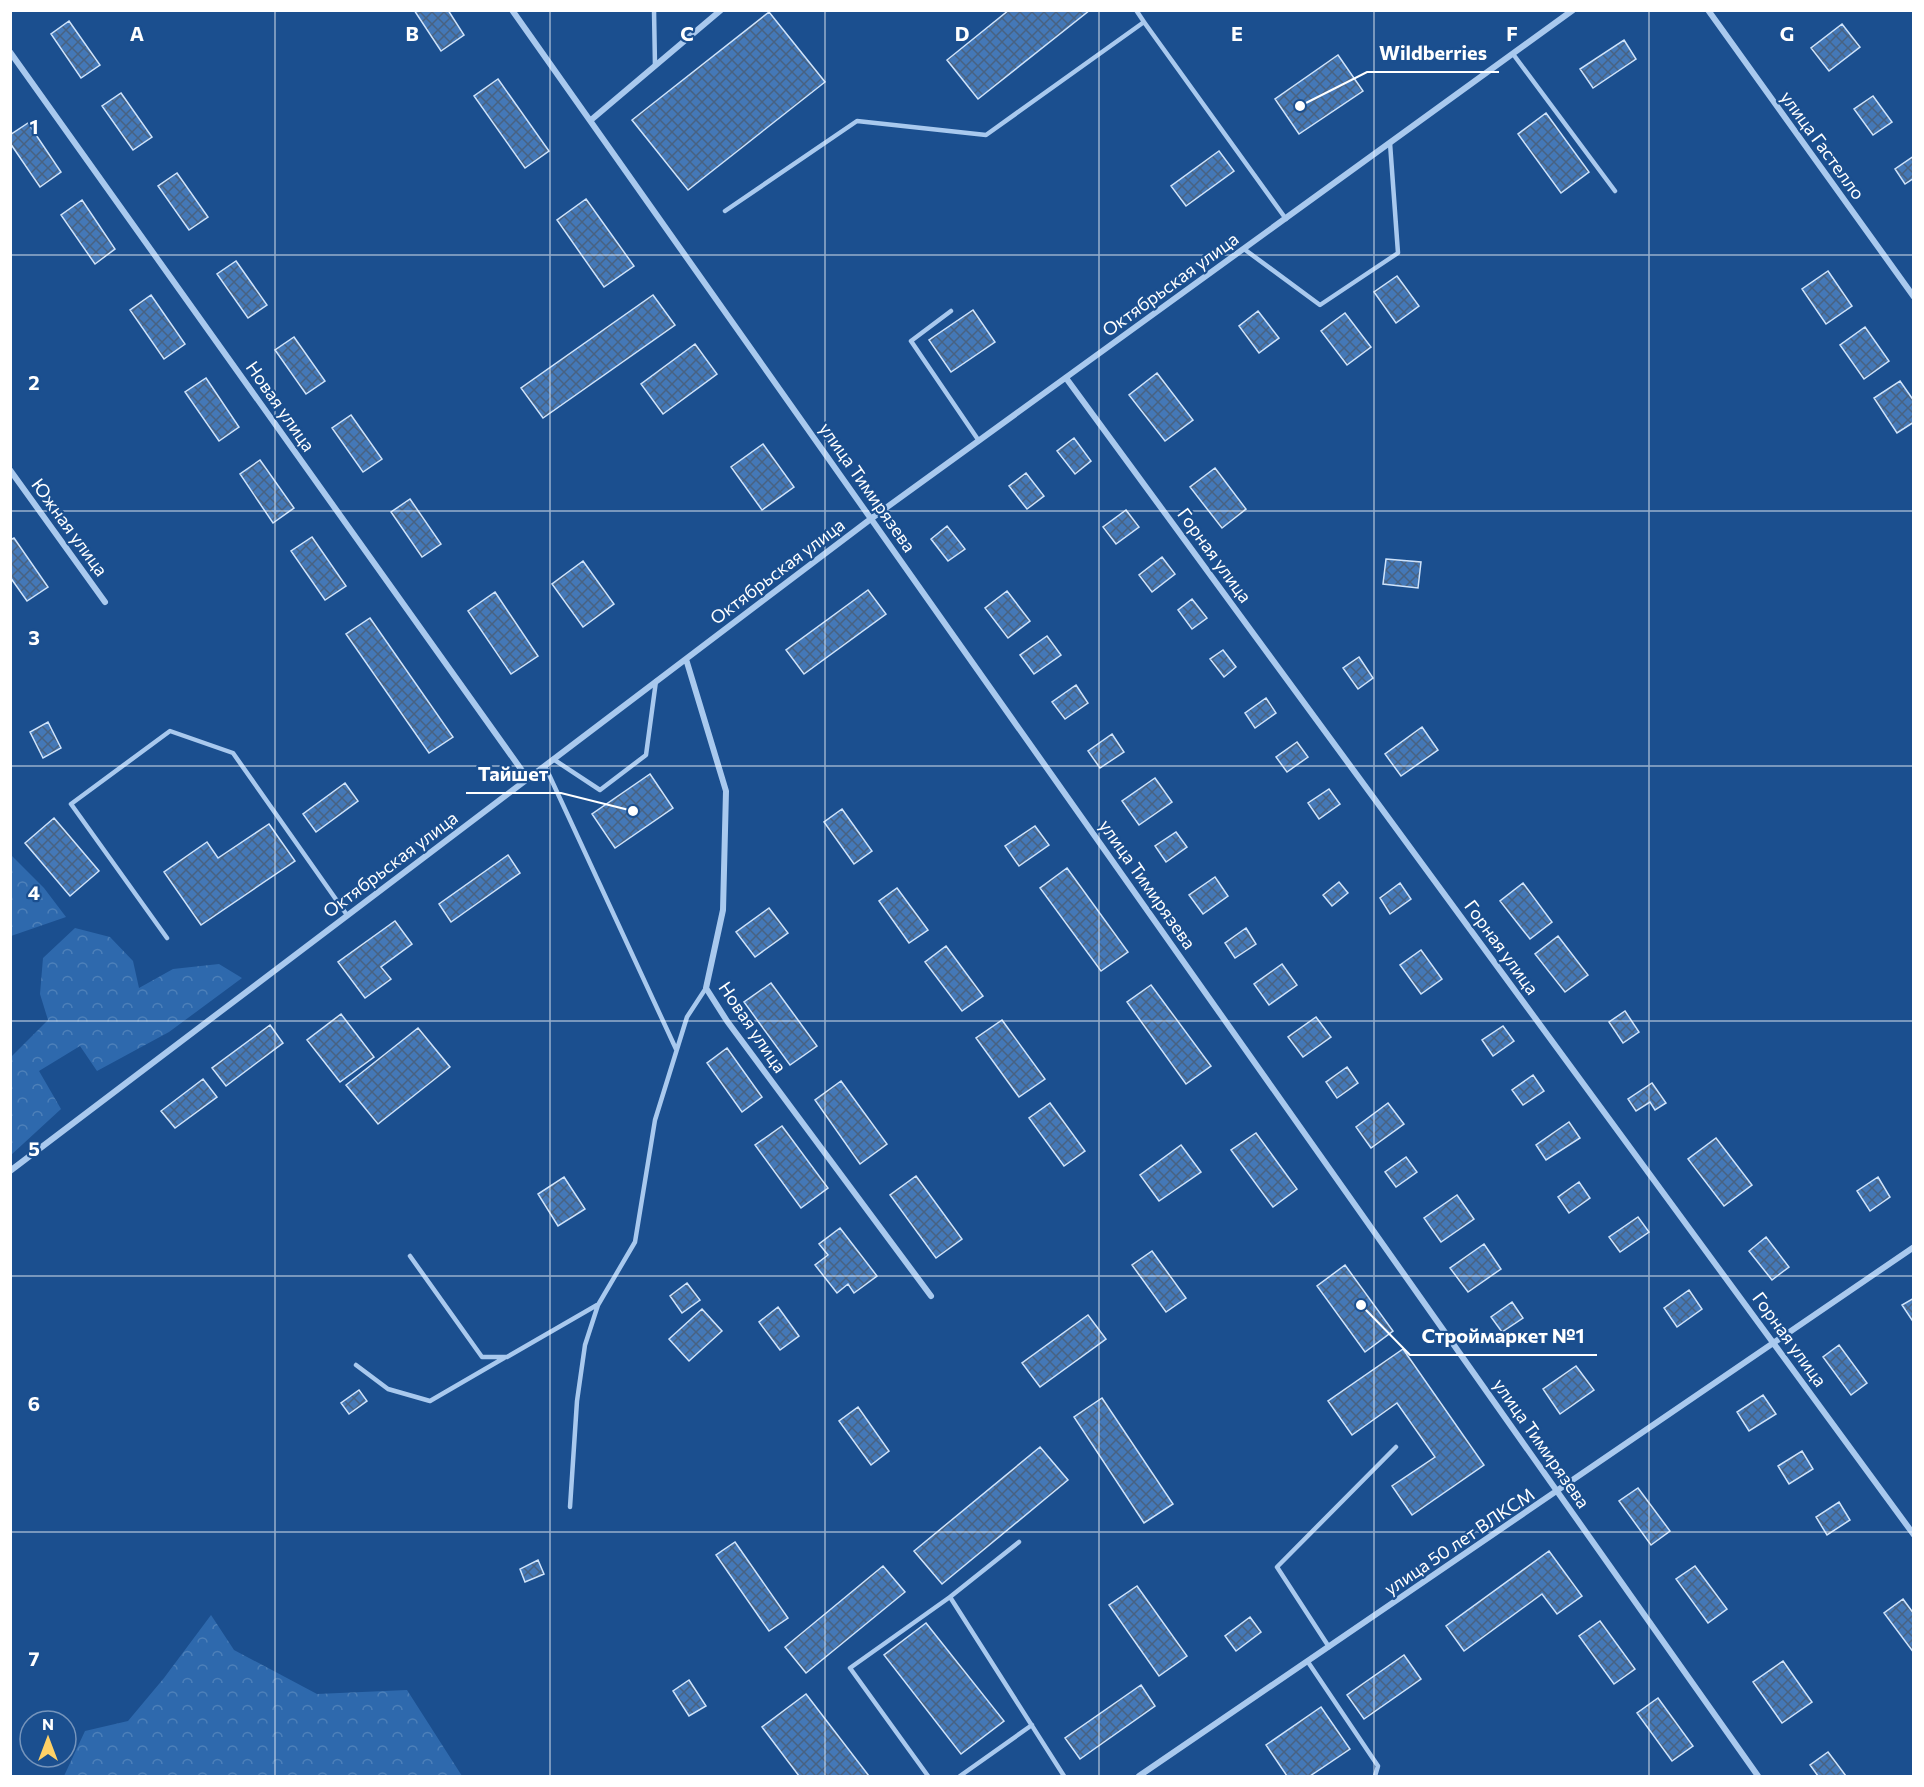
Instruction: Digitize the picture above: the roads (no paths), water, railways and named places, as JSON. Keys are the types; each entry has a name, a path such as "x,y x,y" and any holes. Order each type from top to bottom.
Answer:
{"street":[{"name":"улица Тимирязева","path":"512,10 1758,1776"},
{"path":"591,120 722,10"},
{"name":"Октябрьская улица","path":"10,1171 872,518 1573,10"},
{"name":"улица Гастелло","path":"1708,10 1914,297"},
{"name":"Новая улица","path":"10,52 528,778"},
{"name":"Горная улица","path":"1066,378 1914,1535"},
{"name":"Южная улица","path":"10,470 105,602"},
{"name":"Новая улица","path":"686,659 726,791 723,910 706,988 727,1021 931,1296"},
{"name":"улица 50 лет ВЛКСМ","path":"1139,1776 1558,1492 1773,1341 1914,1247"}],"lane":[{"path":"654,10 655,66"},
{"path":"1136,10 1286,219"},
{"path":"725,211 857,121 986,135 1144,22"},
{"path":"1514,54 1615,191"},
{"path":"1244,249 1320,305 1398,253 1390,143"},
{"path":"951,311 911,341 979,441"},
{"path":"553,759 600,790 646,755 656,681"},
{"path":"167,938 70,804 171,731 233,753 347,915"},
{"path":"545,766 677,1050"},
{"path":"570,1507 577,1401 585,1345 598,1305 635,1242 655,1120 687,1017 706,988"},
{"path":"410,1256 482,1357 507,1357"},
{"path":"356,1365 388,1389 430,1401 598,1305"},
{"path":"1329,1647 1276,1567 1396,1447"},
{"path":"928,1776 850,1668 950,1597 1020,1542"},
{"path":"950,1597 1064,1776"},
{"path":"1308,1662 1378,1766 1375,1776"},
{"path":"960,1776 1032,1725"}],"place":[{"name":"Wildberries","path":"1300,106"},
{"name":"Тайшет","path":"633,811"},
{"name":"Строймаркет №1","path":"1361,1305"}]}
